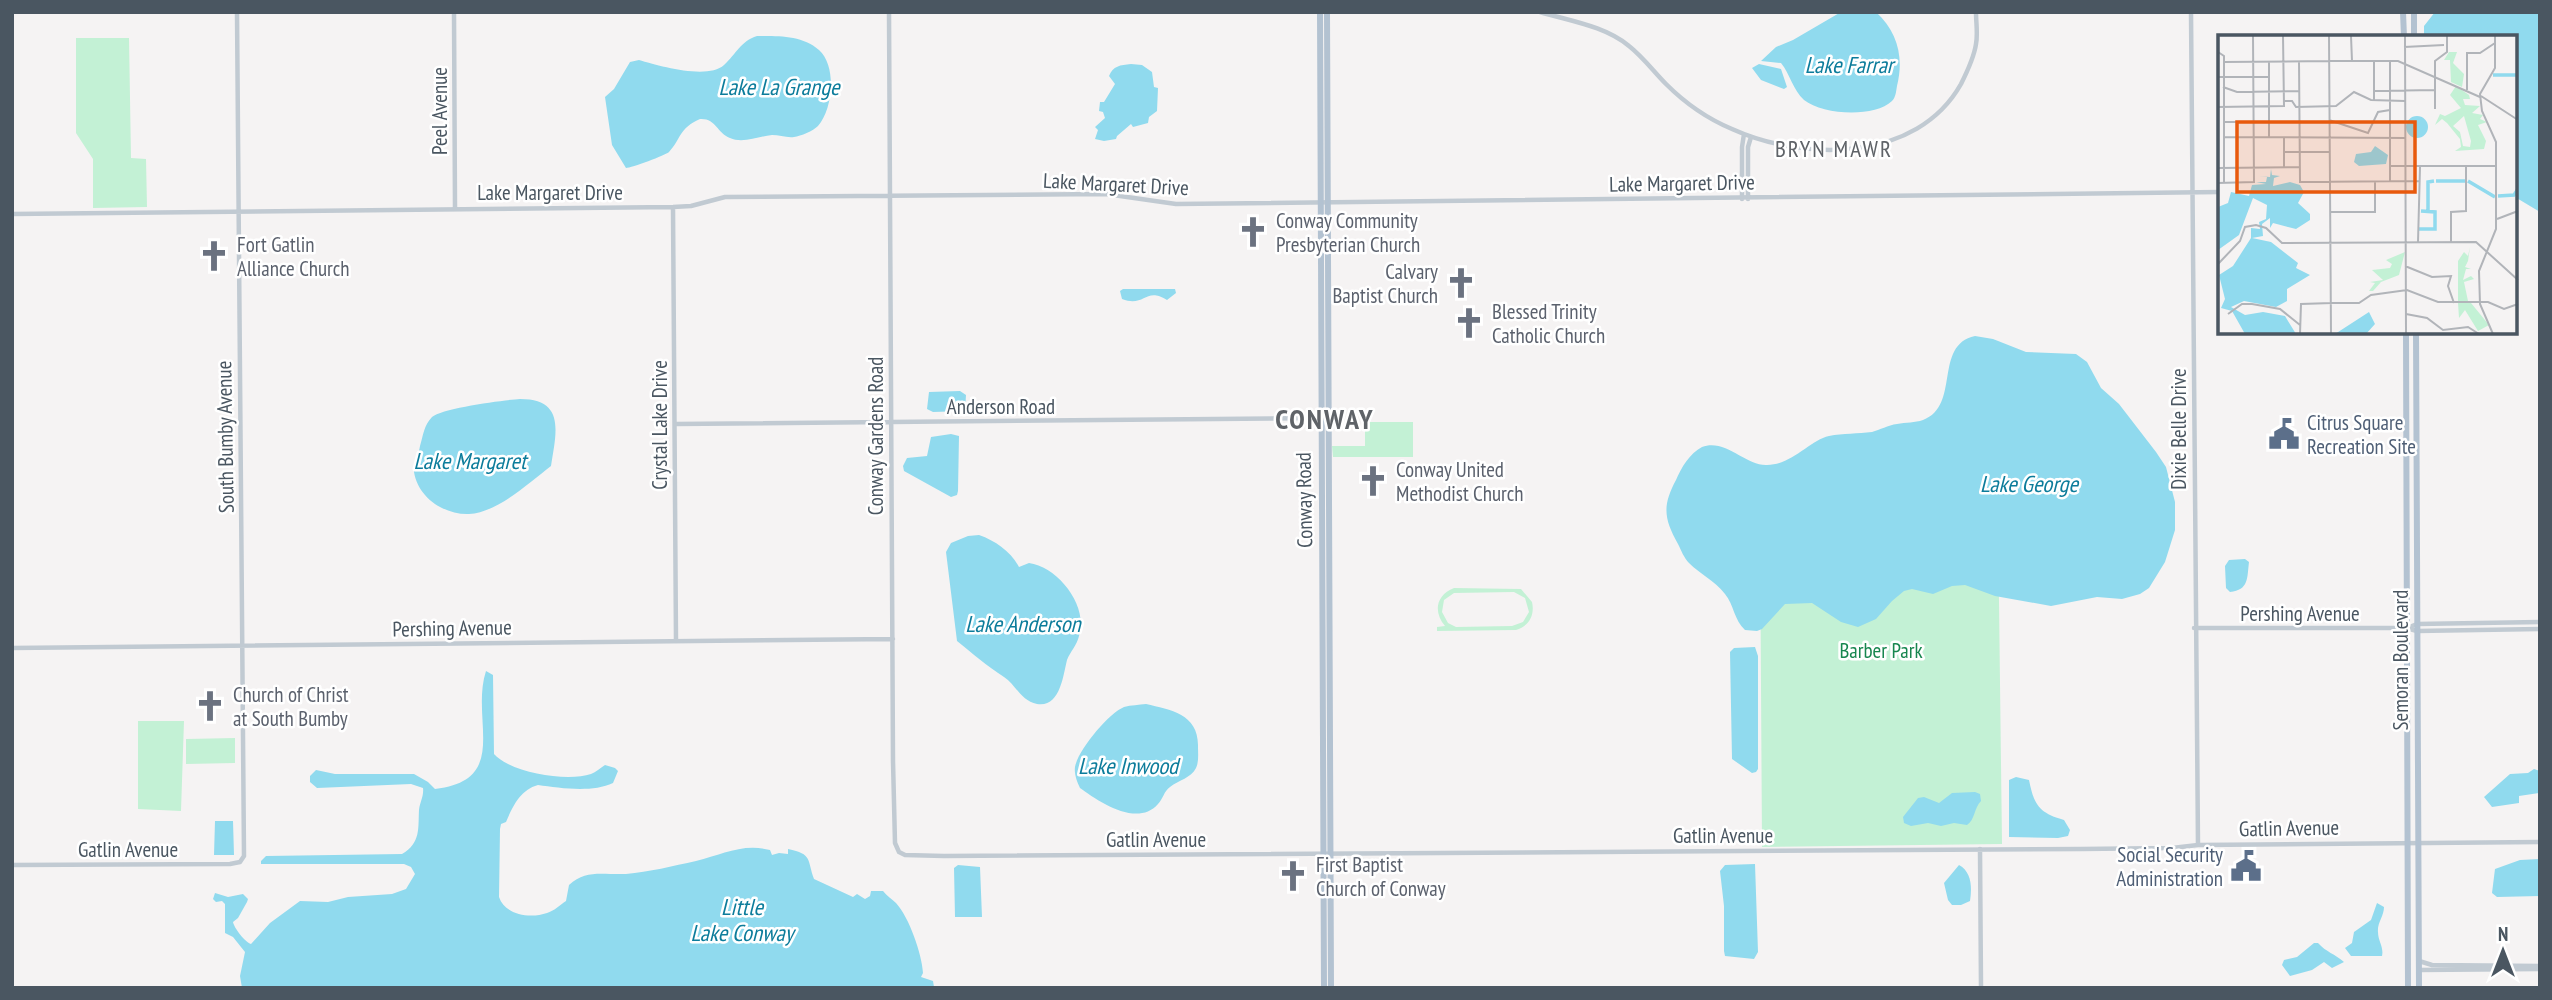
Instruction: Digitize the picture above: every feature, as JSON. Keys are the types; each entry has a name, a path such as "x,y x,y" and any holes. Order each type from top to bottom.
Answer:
{"main road":[{"name":"Conway Road","path":"1320,12 1329,360 1324,418 1322,543 1331,988"},
{"name":"Conway Road","path":"1324,988 1330,687 1330,566 1321,343 1327,12"},
{"path":"2403,12 2404,35"},
{"path":"2414,12 2414,35"},
{"name":"Semoran Boulevard","path":"2406,334 2407,988"},
{"name":"Semoran Boulevard","path":"2416,334 2418,988"},
{"path":"1321,343 1329,360"},
{"path":"2406,356 2412,364 2412,385 2417,390"},
{"path":"2406,423 2413,431 2417,444"},
{"path":"2406,499 2417,520"},
{"path":"1322,543 1326,561 1330,566"},
{"path":"1323,634 1326,651 1330,656"},
{"path":"1323,667 1330,687"},
{"path":"2407,947 2418,970"},
{"path":"1324,955 1331,974"},
{"path":"2407,971 2412,974 2418,988"}],"street":[{"name":"South Bumby Avenue","path":"237,12 244,830 242,860"},
{"name":"Peel Avenue","path":"454,12 455,209"},
{"name":"Conway Gardens Road","path":"888,12 895,843 896,849 905,855"},
{"path":"1540,12 1597,29 1618,39 1630,47 1691,106 1719,123 1751,137 1801,147 1861,148 1890,142 1921,128 1945,106 1965,76 1976,44 1976,12"},
{"name":"Dixie Belle Drive","path":"2191,12 2194,628 2198,845"},
{"path":"1744,134 1742,147 1745,199"},
{"path":"1745,199 1751,137"},
{"name":"Lake Margaret Drive","path":"12,214 673,207 691,206 725,197 1106,194 1175,204 2218,192"},
{"name":"Crystal Lake Drive","path":"673,207 676,641"},
{"name":"Anderson Road","path":"675,424 1324,418"},
{"name":"Pershing Avenue","path":"2417,628 2540,622"},
{"name":"Pershing Avenue","path":"2194,628 2540,629"},
{"name":"Pershing Avenue","path":"12,648 892,639"},
{"name":"Gatlin Avenue","path":"905,855 2172,848 2198,845 2540,842"},
{"path":"1980,849 1981,988"},
{"name":"Gatlin Avenue","path":"12,865 230,864 242,860"},
{"path":"2418,961 2425,965 2540,967"},
{"path":"2418,970 2540,967"}],"green space":[{"path":"76,38 129,38 131,158 146,159 147,207 93,208 93,159 76,133"},
{"path":"1365,422 1413,422 1413,457 1333,457 1332,446 1365,446"},
{"name":"Barber Park","path":"1998,521 2002,844 1762,847 1760,525"},
{"path":"1454,588 1521,589 1532,602 1532,616 1528,623 1516,630 1437,631 1437,627 1445,626 1439,615 1438,604 1448,591","holes":["1514,592 1525,598 1529,612 1523,622 1512,626 1456,627 1448,623 1442,612 1444,600 1454,593"]},
{"path":"138,721 184,721 181,811 138,809"},
{"path":"235,738 235,763 186,764 186,739"}],"water":[{"name":"Lake Farrar","path":"1841,12 1876,12 1890,28 1900,65 1894,98 1884,106 1861,112 1848,112 1812,105 1800,96 1781,63 1761,61 1776,47"},
{"path":"2435,12 2540,12 2540,212 2517,198 2517,35 2424,35 2424,26"},
{"name":"Lake La Grange","path":"757,36 781,36 805,41 825,57 831,77 830,99 818,126 794,137 772,135 735,140 726,136 710,121 700,119 684,130 669,152 626,168 612,145 605,97 614,89 630,62 639,60 695,72 717,69 743,44"},
{"path":"1759,64 1781,69 1787,87 1784,89 1761,80 1752,68"},
{"path":"1142,65 1152,72 1154,87 1158,88 1157,111 1149,117 1148,123 1133,127 1131,124 1116,139 1095,139 1098,130 1095,127 1105,118 1103,112 1099,111 1100,102 1104,102 1115,84 1109,76 1117,67"},
{"path":"1175,289 1176,293 1167,300 1154,295 1130,301 1122,299 1120,291"},
{"name":"Lake George","path":"1975,336 1993,339 2026,352 2076,354 2087,362 2101,388 2119,404 2156,452 2166,467 2175,502 2175,530 2165,562 2149,588 2140,594 2122,599 2097,597 2051,606 1995,596 1965,585 1952,586 1933,594 1912,589 1904,591 1892,601 1876,619 1858,627 1841,622 1812,603 1785,604 1762,629 1745,630 1738,622 1725,594 1687,561 1670,527 1666,512 1668,497 1686,461 1702,447 1711,445 1727,449 1759,464 1776,464 1793,457 1822,438 1872,432 1923,420 1934,413 1941,402 1954,351 1962,342"},
{"path":"960,391 966,395 965,411 933,412 927,409 929,392"},
{"name":"Lake Margaret","path":"520,399 535,401 551,411 556,430 551,466 513,496 480,512 451,512 427,497 414,472 424,431 432,417 460,408"},
{"path":"951,434 959,436 958,491 957,495 951,497 904,471 903,466 907,458 927,456 931,437"},
{"name":"Lake Anderson","path":"979,535 1002,548 1019,567 1029,563 1050,572 1069,590 1075,601 1081,624 1078,639 1067,660 1056,696 1045,704 1027,700 1008,680 957,641 946,552 951,543"},
{"path":"2245,559 2249,562 2246,582 2241,589 2230,592 2226,588 2225,566 2229,560"},
{"path":"1755,647 1758,656 1758,769 1752,773 1732,759 1730,652 1734,648"},
{"name":"Little Lake Conway","path":"486,671 493,675 494,754 502,761 526,771 554,776 591,774 605,765 618,771 613,783 605,786 576,789 538,785 518,799 500,829 499,897 512,912 540,915 550,912 566,901 569,885 588,875 643,872 741,849 760,848 770,850 772,855 788,854 788,849 802,853 808,859 814,879 853,897 857,894 865,899 870,896 871,891 883,891 901,909 910,926 920,956 923,973 921,977 933,981 934,987 954,988 242,988 240,976 245,952 233,937 225,933 225,904 213,899 215,893 228,897 243,894 248,899 233,922 240,935 251,944 270,923 300,901 328,902 348,897 392,894 406,889 415,874 411,867 404,864 261,864 261,861 266,856 402,854 408,850 417,835 423,788 411,784 317,788 310,782 310,776 316,770 335,774 414,774 435,789 458,783 473,774 480,761 483,745 482,690"},
{"name":"Lake Inwood","path":"1146,704 1174,712 1189,720 1197,736 1198,763 1191,774 1168,789 1160,802 1149,811 1129,813 1107,805 1080,788 1075,767 1088,742 1110,717 1124,707"},
{"path":"2534,769 2540,771 2539,793 2519,796 2519,803 2492,807 2484,797 2510,774 2528,773"},
{"path":"2016,777 2029,780 2039,807 2064,820 2070,830 2068,836 2009,837 2009,780"},
{"path":"1952,793 1980,794 1981,801 1967,825 1954,823 1941,826 1928,823 1911,826 1904,823 1903,817 1918,798 1924,797 1939,803"},
{"path":"215,821 233,821 234,855 214,855"},
{"path":"2540,859 2540,896 2497,897 2492,893 2495,869 2520,860"},
{"path":"1755,864 1758,952 1754,959 1725,956 1720,871 1725,865"},
{"path":"958,865 980,867 982,917 955,917 954,868"},
{"path":"1959,865 1969,876 1970,901 1952,905 1944,883"},
{"path":"2377,903 2384,907 2378,929 2382,956 2351,956 2345,948 2352,943 2354,932 2371,920"},
{"path":"2314,943 2318,943 2344,962 2332,968 2324,962 2312,970 2290,976 2282,965 2284,960 2297,957"}],"place":[{"name":"Conway Community Presbyterian Church","path":"1253,232"},
{"name":"Fort Gatlin Alliance Church","path":"214,256"},
{"name":"Calvary Baptist Church","path":"1461,283"},
{"name":"Blessed Trinity Catholic Church","path":"1469,323"},
{"name":"Citrus Square Recreation Site","path":"2284,434"},
{"name":"Conway United Methodist Church","path":"1373,481"},
{"name":"Church of Christ at South Bumby","path":"210,706"},
{"name":"Social Security Administration","path":"2246,866"},
{"name":"First Baptist Church of Conway","path":"1293,876"}],"district":[{"name":"BRYN MAWR","path":"1834,148"},
{"name":"CONWAY","path":"1325,418"}]}
